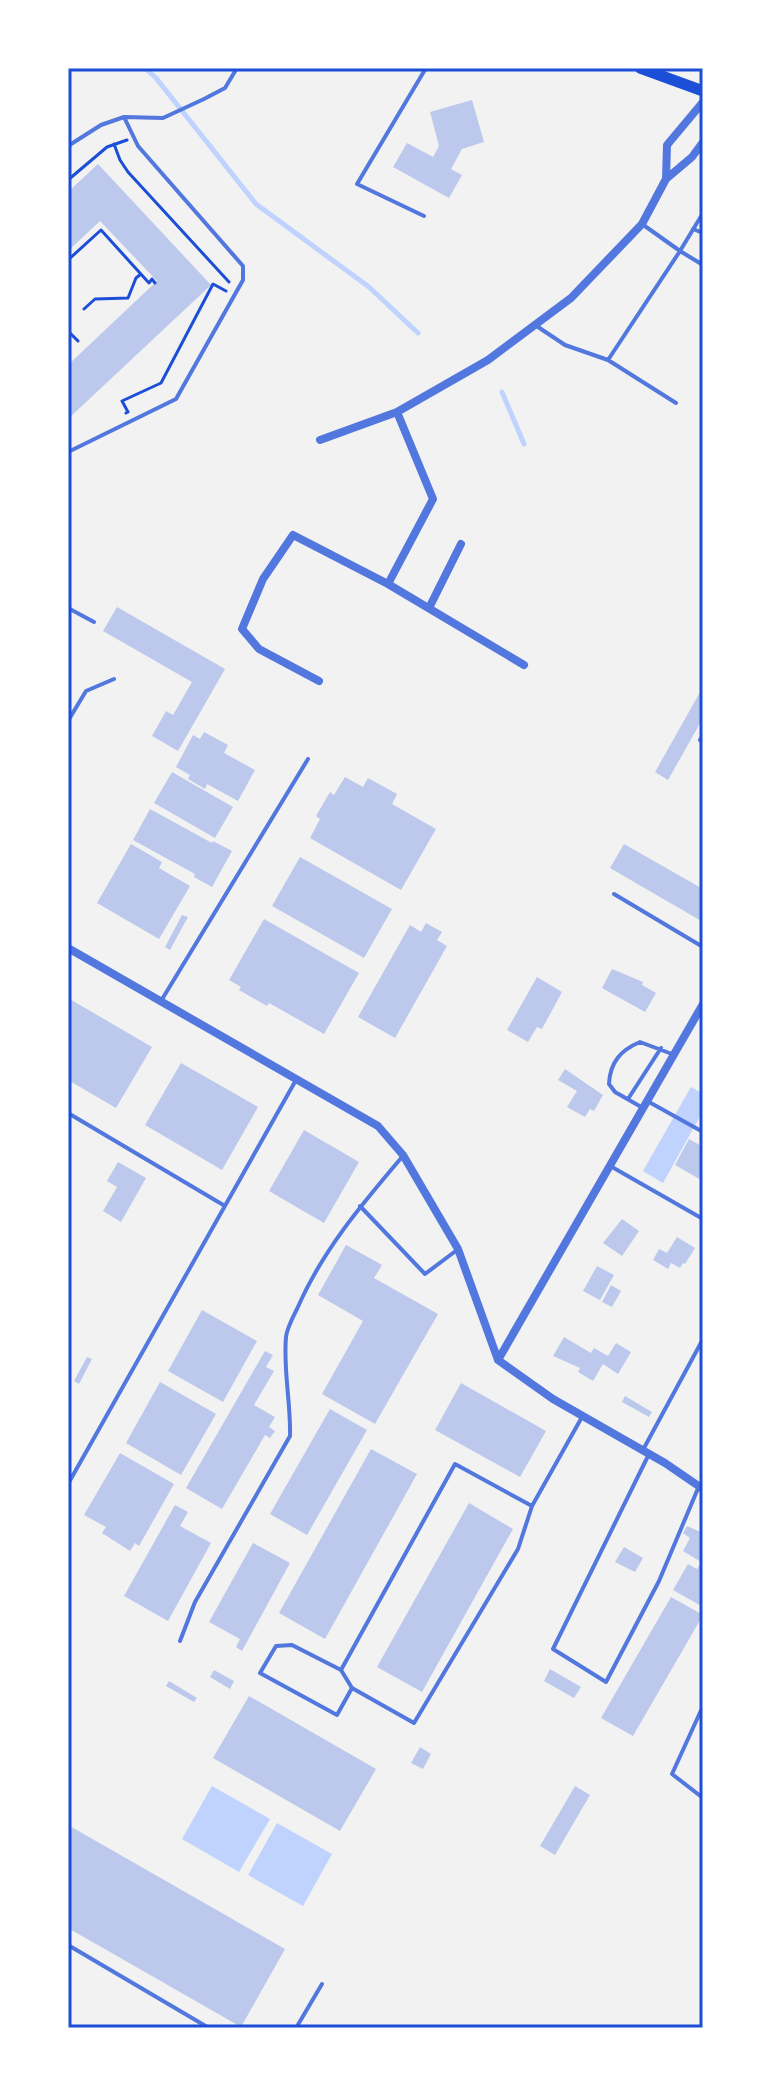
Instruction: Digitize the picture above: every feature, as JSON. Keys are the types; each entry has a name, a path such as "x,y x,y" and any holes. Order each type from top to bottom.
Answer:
{"main road":[{"path":"640,68 703,91"}],"street":[{"path":"666,179 667,145 703,102"},
{"path":"320,440 397,412 488,360 571,298 642,224 666,179 692,157 703,142"},
{"path":"388,584 433,499 397,412"},
{"path":"319,681 259,649 242,629 263,579 293,535 388,584 524,665"},
{"path":"429,608 461,544"},
{"path":"68,948 378,1126 403,1155 458,1249 498,1360 553,1399 646,1452 701,1488"},
{"path":"498,1360 703,1004"}],"lane":[{"path":"69,145 101,125 124,117 163,118 225,88 237,68"},
{"path":"424,216 357,184 426,68"},
{"path":"68,452 176,399 243,280 243,266 138,146 124,117"},
{"path":"608,360 703,213"},
{"path":"642,224 703,265"},
{"path":"693,229 703,233"},
{"path":"535,325 565,345 608,360 676,403"},
{"path":"68,608 94,622"},
{"path":"68,721 86,691 114,679"},
{"path":"703,735 700,740 703,742"},
{"path":"161,1001 308,759"},
{"path":"614,894 703,947"},
{"path":"674,1054 640,1042 627,1047 614,1061 609,1084 615,1092 628,1099 703,1132"},
{"path":"628,1099 661,1048"},
{"path":"68,1484 297,1078"},
{"path":"68,1113 225,1206"},
{"path":"180,1641 195,1602 290,1436 286,1334 303,1296 329,1249 403,1155"},
{"path":"610,1166 703,1219"},
{"path":"360,1206 425,1274 458,1249"},
{"path":"701,1488 659,1581 606,1682 553,1649 703,1339"},
{"path":"352,1688 337,1715 260,1673 276,1646 292,1645 341,1670 352,1688 414,1723 518,1549 532,1506 583,1416"},
{"path":"341,1670 455,1464 532,1506"},
{"path":"703,1706 672,1774 703,1798"},
{"path":"68,1945 209,2028"},
{"path":"296,2028 322,1984"}],"path":[{"path":"68,180 92,158 127,140"},
{"path":"114,144 128,172 231,284 227,292 213,284 161,383 122,401 128,412 116,418"},
{"path":"96,225 149,283 152,279 155,283"},
{"path":"68,260 101,230"},
{"path":"84,309 95,299 128,298 141,274"},
{"path":"68,331 78,341"}],"water":[{"path":"691,1087 703,1094 703,1111 663,1183 643,1171"},
{"path":"212,1786 270,1819 239,1872 182,1839"},
{"path":"277,1823 332,1854 303,1906 248,1875"}],"building":[{"path":"472,100 484,142 462,149 451,169 462,175 449,198 393,167 407,143 433,157 439,146 430,112"},
{"path":"98,164 211,285 68,419 68,365 157,281 100,221 68,251 68,192"},
{"path":"117,607 225,669 178,751 152,736 166,711 173,715 192,682 103,631"},
{"path":"703,687 703,718 668,780 655,772"},
{"path":"204,732 228,745 224,753 255,770 238,801 207,784 205,789 176,767 193,735 200,739"},
{"path":"172,772 233,807 215,838 154,803"},
{"path":"345,777 363,787 368,778 397,794 392,804 436,829 401,890 310,838 320,819 316,816 330,792 334,795"},
{"path":"150,809 232,851 212,887 194,877 195,874 133,840"},
{"path":"131,844 162,862 159,868 190,886 159,939 97,903"},
{"path":"624,844 703,889 703,922 610,868"},
{"path":"300,857 392,909 364,958 272,906"},
{"path":"182,915 188,917 170,950 165,947"},
{"path":"264,919 359,973 324,1034 269,1003 267,1006 239,990 241,987 229,980"},
{"path":"426,923 442,932 437,940 447,946 395,1038 358,1017 410,925 421,932"},
{"path":"612,969 643,982 642,985 656,993 645,1012 602,988"},
{"path":"537,977 562,992 542,1029 537,1027 528,1042 507,1030"},
{"path":"68,998 152,1047 116,1108 68,1080"},
{"path":"181,1063 258,1107 222,1170 145,1125"},
{"path":"565,1069 603,1095 594,1111 590,1109 585,1117 567,1107 577,1091 558,1080"},
{"path":"304,1130 359,1162 324,1223 269,1191"},
{"path":"689,1139 703,1147 703,1181 675,1165"},
{"path":"118,1162 146,1178 121,1222 103,1211 117,1187 107,1181"},
{"path":"622,1219 639,1231 622,1256 603,1243"},
{"path":"677,1237 695,1248 685,1264 680,1268 671,1263 668,1269 653,1260 659,1249 667,1253"},
{"path":"346,1245 382,1265 374,1278 438,1314 375,1424 322,1394 363,1321 318,1295"},
{"path":"597,1266 614,1275 600,1300 583,1291"},
{"path":"611,1285 621,1291 612,1307 602,1302"},
{"path":"202,1310 257,1341 223,1402 168,1371"},
{"path":"564,1337 591,1353 594,1348 608,1356 616,1343 631,1352 618,1374 603,1364 593,1381 578,1372 580,1368 553,1356"},
{"path":"265,1351 273,1355 266,1367 274,1371 254,1405 275,1417 269,1427 275,1431 270,1438 265,1435 222,1509 186,1488"},
{"path":"87,1357 92,1359 79,1384 74,1381"},
{"path":"160,1382 216,1414 181,1475 126,1443"},
{"path":"461,1383 546,1431 520,1477 435,1430"},
{"path":"625,1396 652,1412 649,1417 622,1402"},
{"path":"330,1409 367,1430 307,1535 270,1514"},
{"path":"371,1449 417,1474 325,1639 279,1613"},
{"path":"120,1453 174,1484 139,1546 135,1543 130,1551 102,1533 106,1527 84,1515"},
{"path":"469,1503 513,1529 422,1692 377,1667"},
{"path":"175,1505 188,1512 180,1526 211,1543 168,1621 124,1596"},
{"path":"687,1526 703,1533 703,1607 673,1590 688,1564 697,1569 701,1562 683,1551 690,1538 683,1533"},
{"path":"253,1543 290,1563 242,1651 236,1647 240,1639 209,1622"},
{"path":"624,1547 643,1558 635,1572 615,1562"},
{"path":"671,1597 703,1615 633,1736 601,1718"},
{"path":"550,1669 581,1687 574,1698 544,1681"},
{"path":"214,1670 234,1681 230,1689 210,1677"},
{"path":"169,1681 197,1698 194,1702 166,1686"},
{"path":"249,1696 376,1769 340,1831 213,1758"},
{"path":"420,1747 431,1754 423,1769 411,1763"},
{"path":"575,1786 590,1795 555,1855 540,1846"},
{"path":"68,1825 285,1949 241,2027 68,1928"}],"waterway":[{"path":"145,68 256,204 369,287 418,333"},
{"path":"502,392 524,444"}]}
